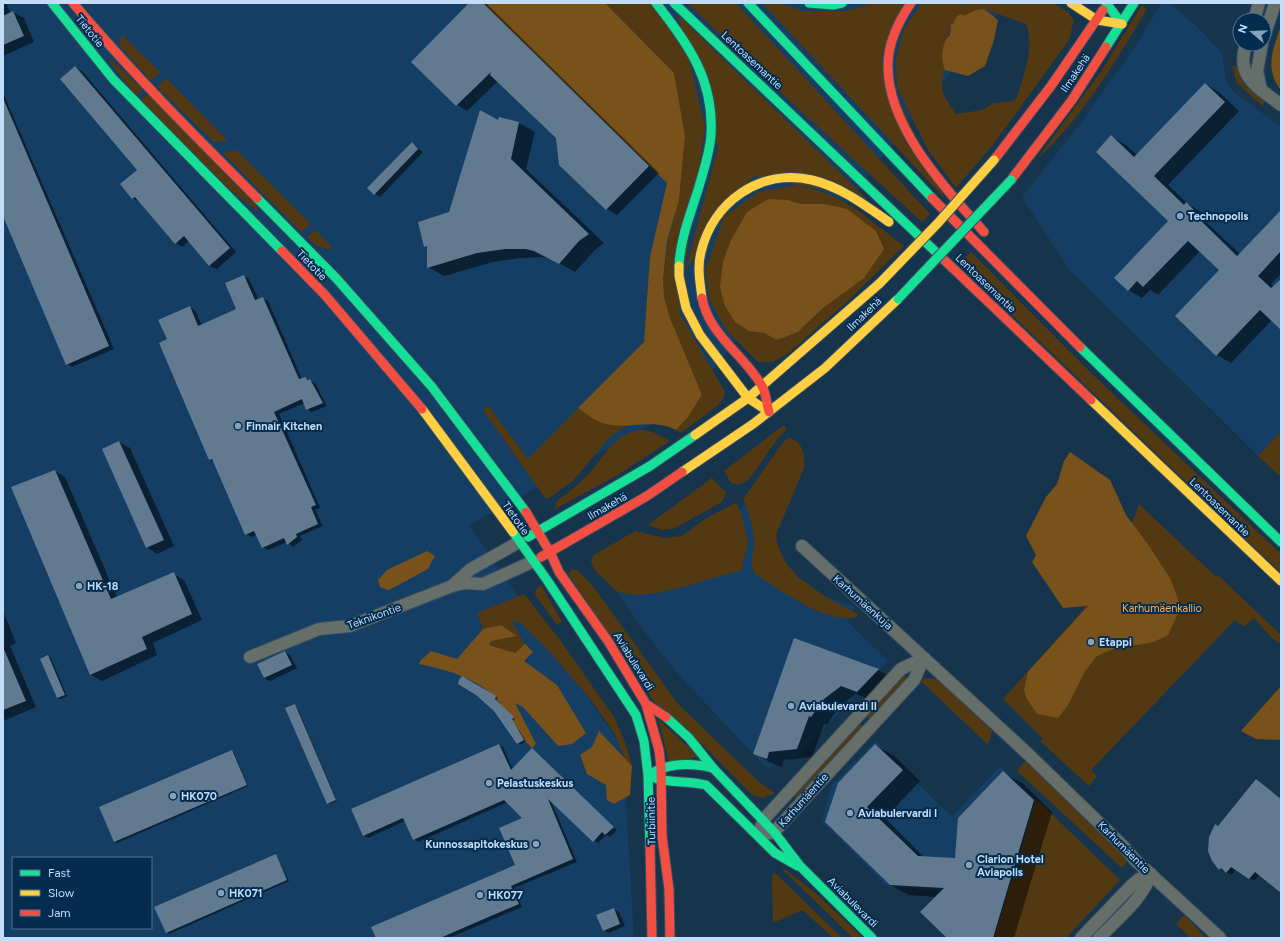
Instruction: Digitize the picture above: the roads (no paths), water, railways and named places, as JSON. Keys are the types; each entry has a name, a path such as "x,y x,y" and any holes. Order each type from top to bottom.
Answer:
{"main road":[{"name":"Tietotie","path":"52,3 112,79 325,295 416,399 474,476 519,542 534,561"},
{"name":"Tietotie","path":"73,3 99,34 163,103 336,278 432,387 528,515 550,552"},
{"path":"656,3 683,38 699,66 711,109 711,135 707,159 680,249 679,276 686,308 700,335 748,398 769,412"},
{"name":"Lentoasemantie","path":"674,3 1281,582"},
{"name":"Lentoasemantie","path":"748,3 900,166 1027,296 1193,459 1281,542"},
{"path":"809,3 842,3"},
{"path":"911,3 895,29 890,44 888,75 892,95 911,137 929,165 990,240"},
{"path":"1071,3 1097,20 1122,24"},
{"name":"Ilmakehä","path":"519,542 650,466 748,398 880,283 938,223 994,160 1051,86 1097,20 1107,3"},
{"path":"1107,3 1122,24"},
{"name":"Ilmakehä","path":"534,561 647,496 769,412 825,368 898,299 955,241 1011,180 1072,100 1134,3"},
{"path":"769,412 762,386 719,331 703,301 700,286 702,249 706,235 722,208 735,195 757,183 773,178 800,178 816,181 846,193 892,225 924,241"},
{"path":"999,252 1027,296"},
{"name":"Aviabulevardi","path":"550,552 561,575 608,641 646,704 669,719 689,738 713,768 764,819 800,866 872,938"},
{"path":"534,561 636,715 644,741 648,775 661,767 675,765 701,765 713,768"},
{"name":"Turbiinitie","path":"646,704 657,742 661,767 662,836 669,889 670,938"},
{"name":"Aviabulevardi","path":"648,775 662,782 696,781 706,785 775,854 800,866"},
{"name":"Turbiinitie","path":"648,775 652,938"}],"street":[{"path":"1244,52 1242,63 1246,74 1261,90 1281,105"},
{"path":"1261,52 1257,72 1261,90"},
{"name":"Teknikontie","path":"452,586 471,569 519,542"},
{"name":"Karhumäenkuja","path":"802,546 924,658"},
{"name":"Teknikontie","path":"250,657 319,630 350,626 452,586 464,583 483,584 534,561"},
{"name":"Karhumäentie","path":"758,837 764,819 901,668 924,658"},
{"name":"Karhumäentie","path":"758,837 774,832 914,680 924,658"},
{"name":"Karhumäentie","path":"924,658 1027,753 1151,874 1220,938"},
{"path":"1081,938 1131,886 1139,879 1151,874"},
{"path":"1098,938 1140,895 1151,874"}],"place":[{"name":"Technopolis","path":"1180,216"},
{"name":"Finnair Kitchen","path":"238,426"},
{"name":"HK-18","path":"79,586"},
{"name":"Etappi","path":"1091,642"},
{"name":"Aviabulevardi II","path":"791,706"},
{"name":"Pelastuskeskus","path":"489,783"},
{"name":"HK070","path":"173,796"},
{"name":"Aviabulervardi I","path":"850,813"},
{"name":"Kunnossapitokeskus","path":"536,844"},
{"name":"Clarion Hotel Aviapolis","path":"969,865"},
{"name":"HK071","path":"221,893"},
{"name":"HK077","path":"480,895"}],"park label":[{"name":"Karhumäenkallio","path":"1162,608"}]}
